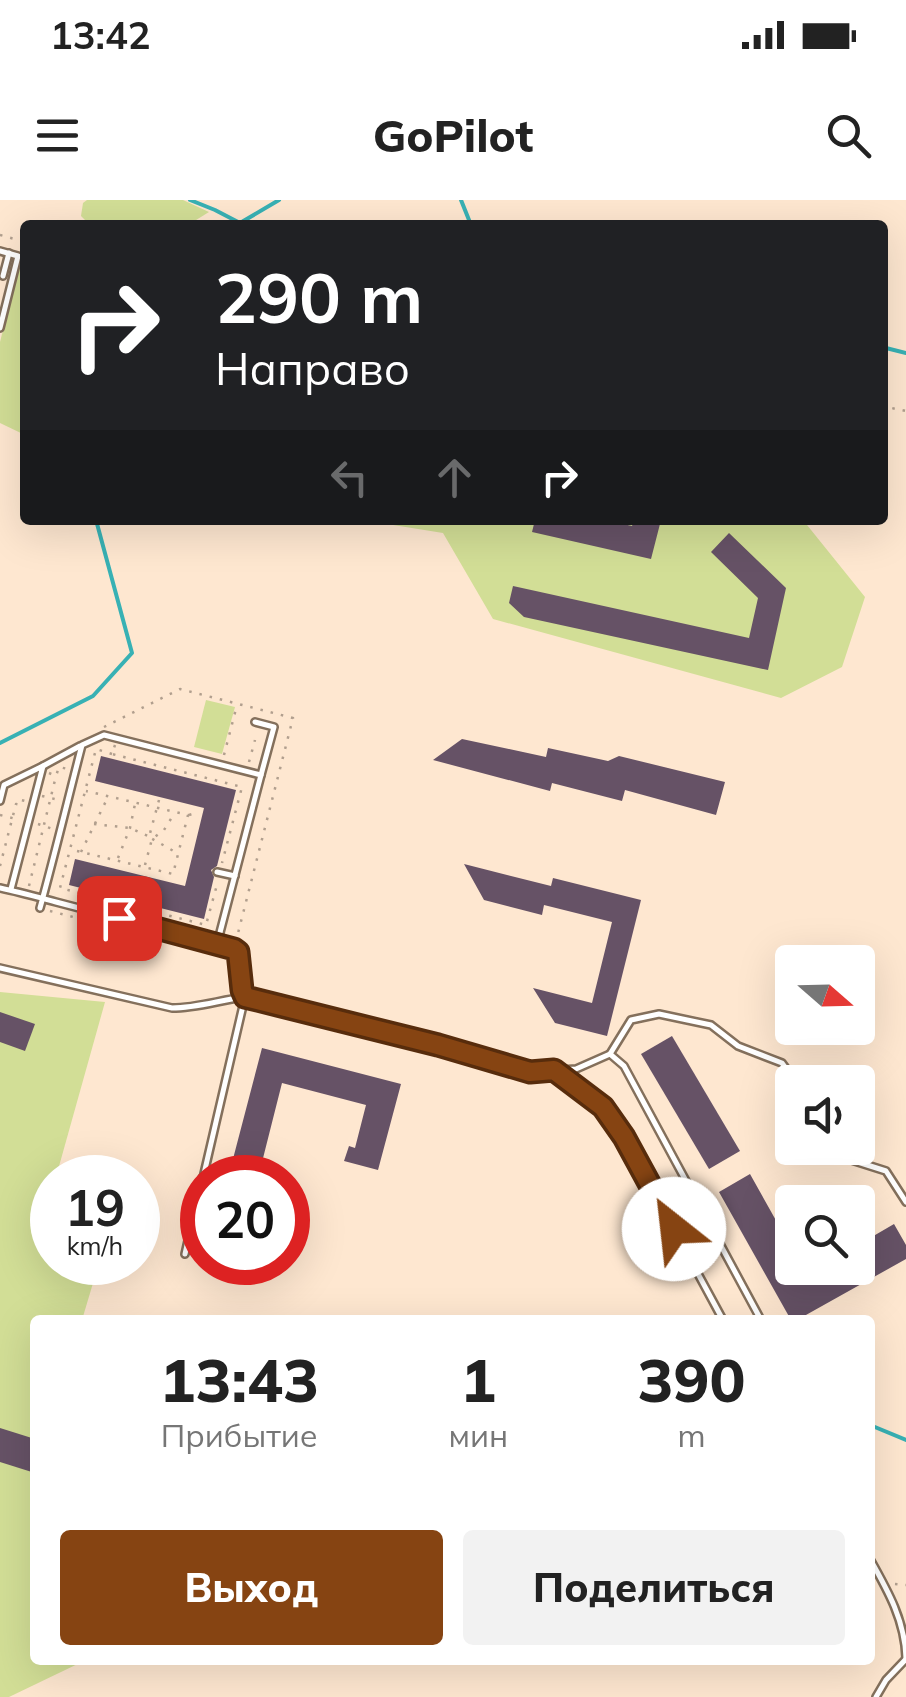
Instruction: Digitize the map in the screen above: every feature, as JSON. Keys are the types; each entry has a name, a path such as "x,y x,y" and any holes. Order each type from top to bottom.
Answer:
{"lane":[{"path":"0,251 18,256 0,328"},
{"path":"3,276 8,253"},
{"path":"218,944 274,727 255,722"},
{"path":"0,802 4,785 104,735 261,776"},
{"path":"40,908 82,745"},
{"path":"10,890 42,769"},
{"path":"218,872 235,876"},
{"path":"0,888 238,952 245,997 208,1155"},
{"path":"0,968 172,1008 245,997 530,1072 576,1069 610,1054 631,1020 659,1014 711,1025 738,1046 783,1065"},
{"path":"610,1054 624,1066 759,1315"},
{"path":"554,1070 603,1107 624,1137 720,1315"},
{"path":"867,1165 886,1171 906,1202"},
{"path":"875,1568 898,1612 906,1658 876,1697"}],"path":[{"path":"18,256 20,248"},
{"path":"104,727 180,688 293,718 234,949"},
{"path":"221,765 237,704"},
{"path":"112,754 116,738"},
{"path":"246,772 255,740"},
{"path":"96,749 242,786 206,925 60,888 85,790 96,749"},
{"path":"26,894 59,767 75,771"},
{"path":"42,769 56,776"},
{"path":"85,790 188,816 200,812"},
{"path":"118,798 121,790"},
{"path":"109,796 79,851 181,878"},
{"path":"144,867 159,800"},
{"path":"116,860 136,802"},
{"path":"150,838 164,830 175,812"},
{"path":"173,874 188,816"},
{"path":"94,824 130,828 178,853"},
{"path":"0,846 21,849"},
{"path":"102,863 103,857"},
{"path":"884,1583 906,1585"}],"green space":[{"path":"183,200 209,212 196,220 85,220 81,216 83,203"},
{"path":"20,264 20,433 0,423 0,342"},
{"path":"393,525 807,525 865,597 842,667 781,698 493,619 443,533"},
{"path":"206,700 235,707 222,754 194,747"},
{"path":"0,992 105,1002 62,1155 30,1155 30,1285 92,1285 83,1315 30,1315 30,1665 76,1665 9,1697 0,1697"}],"building":[{"path":"534,525 660,525 651,559 532,532"},
{"path":"729,533 786,588 768,670 524,617 509,603 513,586 749,638 758,598 711,552"},
{"path":"462,739 546,757 548,748 608,761 619,756 725,782 716,815 625,790 622,801 552,783 550,791 433,760"},
{"path":"101,756 236,790 217,866 211,870 214,877 204,919 69,885 75,859 185,886 204,808 95,781"},
{"path":"464,864 551,886 553,878 641,900 607,1036 555,1023 533,988 592,1003 612,922 544,905 542,915 484,900"},
{"path":"0,1012 35,1024 25,1051 0,1042"},
{"path":"672,1036 740,1151 709,1169 641,1054"},
{"path":"262,1048 401,1084 378,1170 344,1161 349,1146 355,1148 366,1105 282,1083 264,1155 234,1155"},
{"path":"750,1174 775,1219 775,1285 860,1285 806,1315 788,1315 719,1192"},
{"path":"894,1224 906,1245 906,1259 875,1276 875,1235"},
{"path":"0,1428 30,1437 30,1471 0,1462"}],"waterway":[{"path":"190,200 234,220"},
{"path":"245,220 279,200"},
{"path":"461,200 469,220"},
{"path":"888,348 906,353"},
{"path":"0,743 93,696 132,653 97,525"},
{"path":"875,1427 906,1440"}],"route":[{"path":"119,918 234,949 238,952 245,997 530,1072 554,1070 603,1107 624,1137 674,1229"}]}
